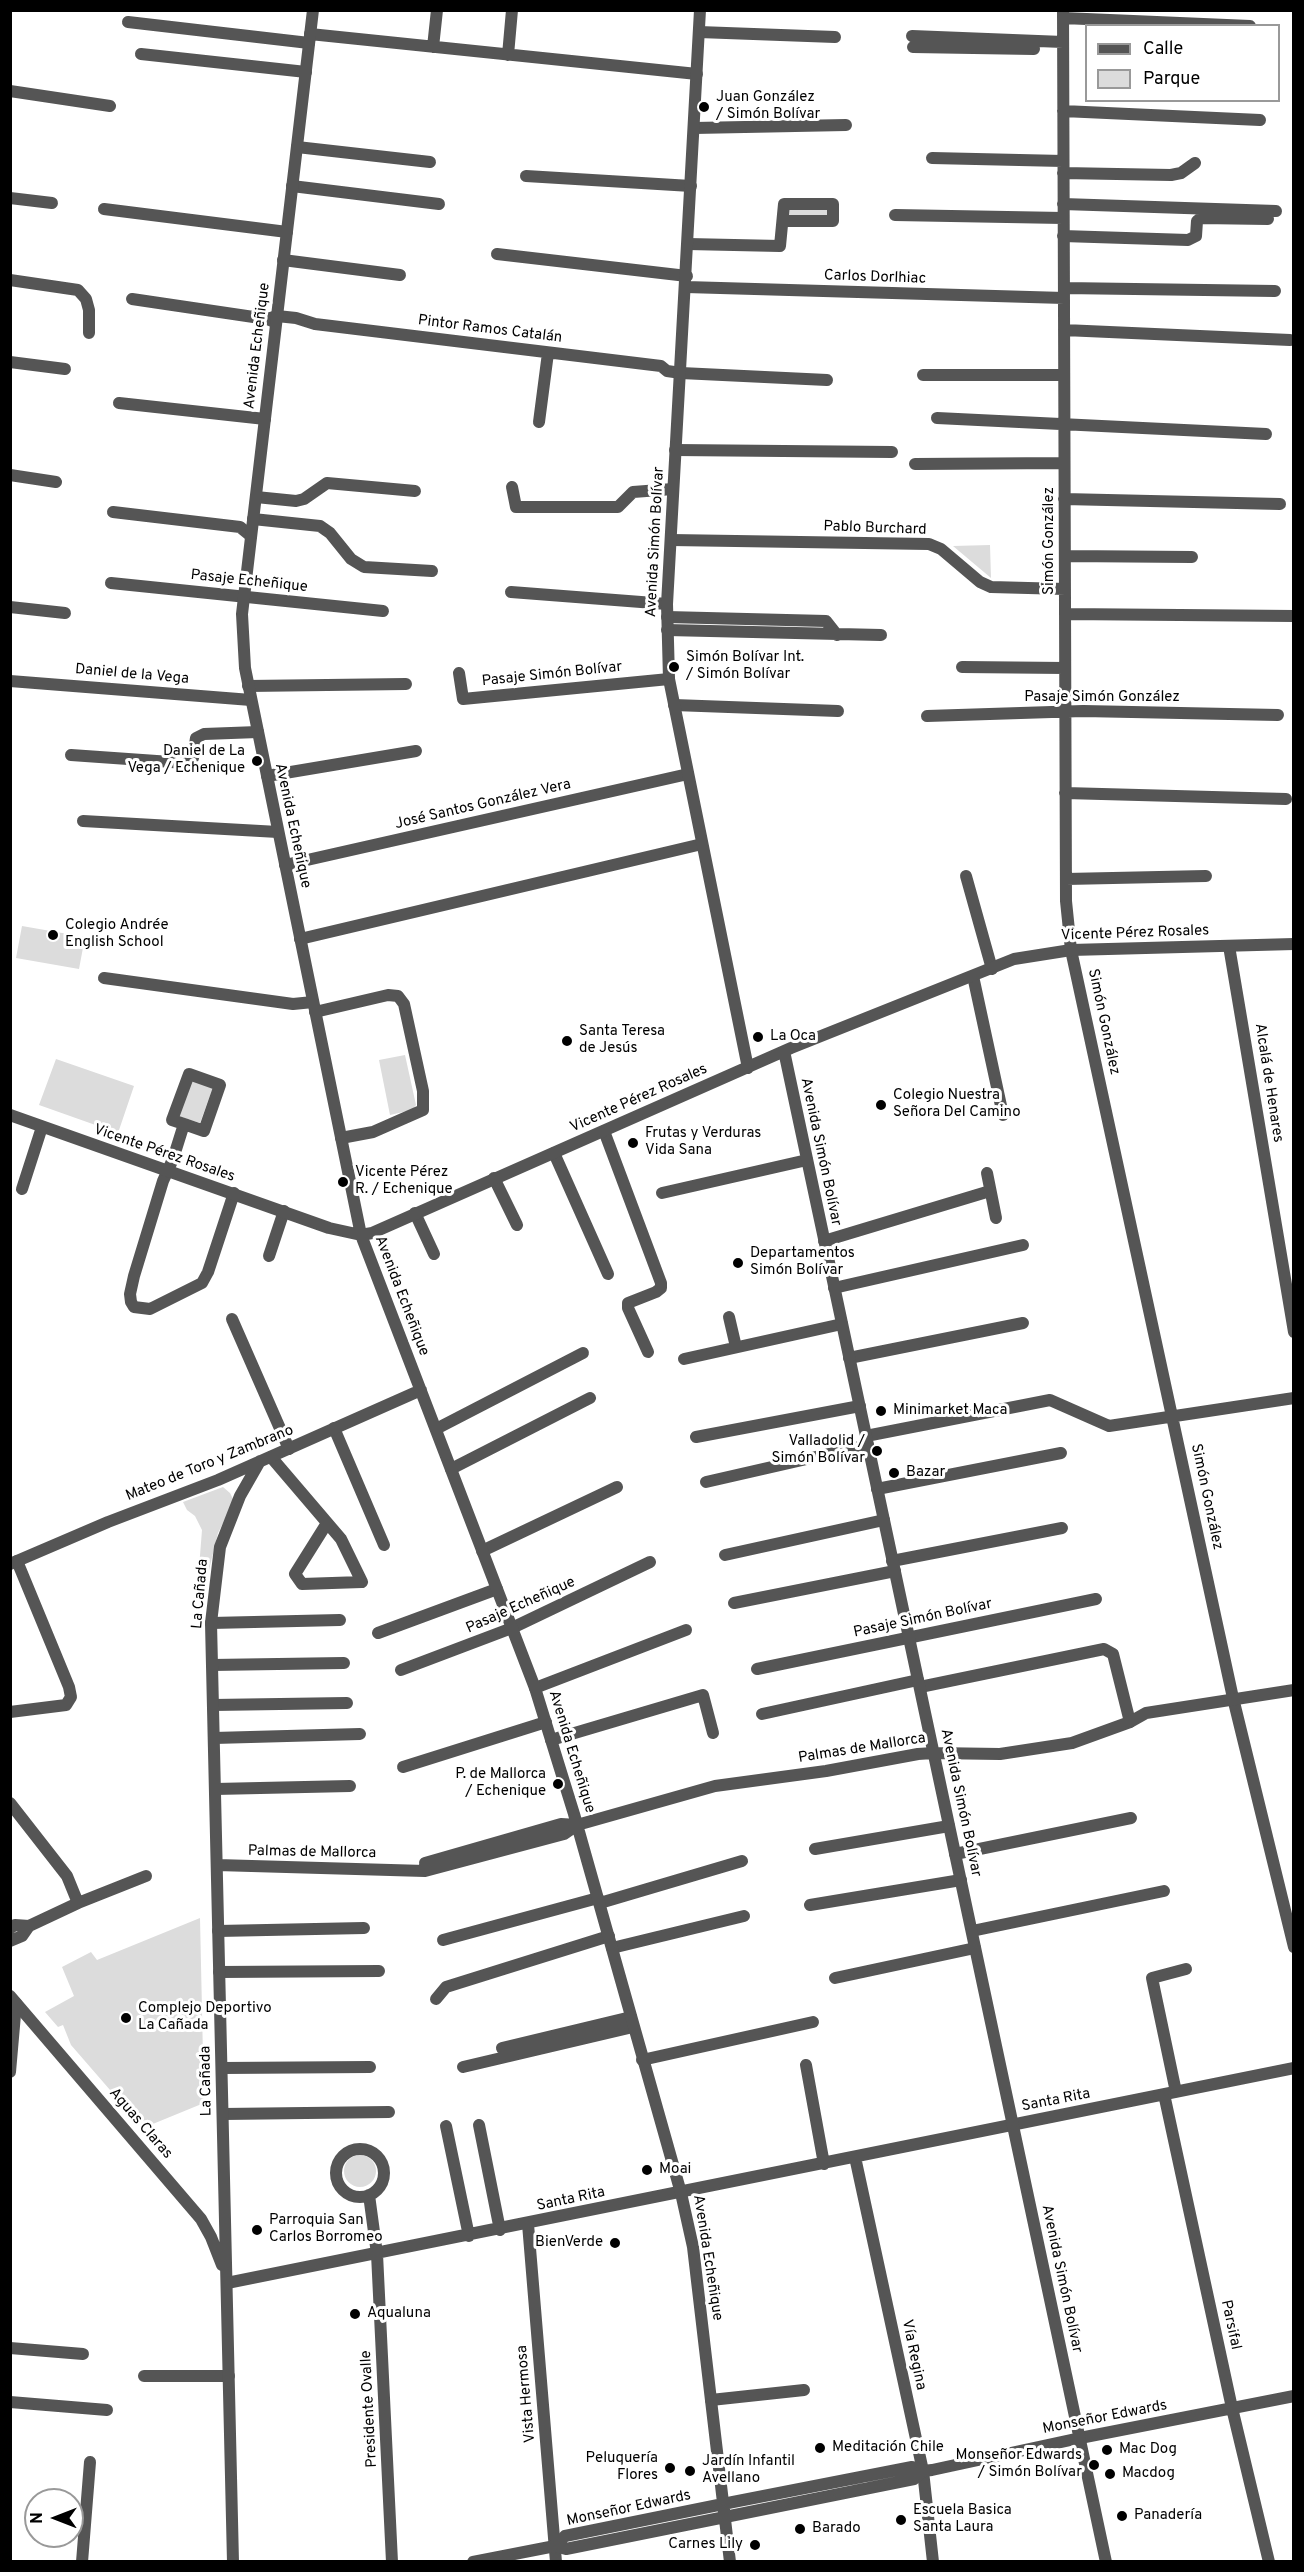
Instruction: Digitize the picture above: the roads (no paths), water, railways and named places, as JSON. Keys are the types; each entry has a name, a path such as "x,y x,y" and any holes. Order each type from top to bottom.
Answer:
{"street":[{"name":"Avenida Echeñique","path":"313,10 287,232 273,319 265,419 244,596 242,650 361,1235 535,1688 599,1900 681,2193 693,2247 730,2562"},
{"path":"433,47 437,10"},
{"path":"508,55 512,10"},
{"name":"Avenida Simón Bolívar","path":"700,10 667,617 669,679 748,1068"},
{"path":"1063,14 1219,24"},
{"name":"Simón González","path":"1063,14 1065,793 1066,879 1071,950 1233,1698 1293,1947"},
{"path":"129,22 433,47 697,74"},
{"path":"699,32 835,37"},
{"path":"912,41 1063,46"},
{"path":"141,54 306,72"},
{"path":"10,91 110,106"},
{"path":"1063,111 1260,120"},
{"path":"694,128 846,125"},
{"path":"297,147 430,162"},
{"path":"932,158 1172,175 1181,173 1195,164"},
{"path":"526,176 691,186"},
{"path":"292,186 439,204"},
{"path":"10,198 52,203"},
{"path":"1063,204 1272,215 1201,218 1197,221 1196,236 1188,240 1063,236"},
{"path":"104,209 287,232"},
{"path":"895,215 1063,218"},
{"path":"688,244 780,246 783,221"},
{"path":"497,254 686,282"},
{"path":"283,260 400,275"},
{"path":"10,280 78,290 86,299 89,310 89,333"},
{"name":"Carlos Dorlhiac","path":"686,282 1064,293"},
{"path":"1064,293 1275,291"},
{"path":"132,299 273,319"},
{"name":"Pintor Ramos Catalán","path":"273,319 296,318 315,324 661,366 667,371 682,367"},
{"path":"1064,330 1290,340"},
{"path":"539,422 548,353"},
{"path":"10,362 65,369"},
{"path":"682,367 827,380"},
{"path":"923,375 1064,375"},
{"path":"119,403 265,419"},
{"path":"937,418 1266,434"},
{"path":"675,450 892,452"},
{"path":"915,464 1064,463"},
{"path":"10,475 56,482"},
{"path":"256,497 296,501 304,499 327,483 415,491"},
{"path":"512,487 516,507 618,507 633,492 673,489"},
{"path":"1064,500 1280,504"},
{"path":"113,512 240,527 251,536"},
{"path":"240,527 253,520 320,526 330,533 351,559 364,567 432,571"},
{"name":"Pablo Burchard","path":"671,540 929,544 940,549 980,582 991,587 1065,589"},
{"path":"1065,556 1192,557"},
{"name":"Pasaje Echeñique","path":"111,583 383,611"},
{"path":"511,592 667,617 837,635 881,635"},
{"path":"10,607 65,613"},
{"path":"1065,614 1293,616"},
{"name":"Pasaje Simón González","path":"962,667 1065,668"},
{"name":"Pasaje Simón Bolívar","path":"459,673 464,699 669,679"},
{"name":"Daniel de la Vega","path":"10,681 251,700"},
{"path":"248,686 406,684"},
{"path":"674,705 838,711"},
{"name":"Pasaje Simón González","path":"927,716 1065,711 1278,715"},
{"path":"71,755 185,763 193,758 196,738 204,734 258,732"},
{"path":"267,776 416,750"},
{"name":"José Santos González Vera","path":"285,865 688,774"},
{"path":"1065,793 1286,800"},
{"path":"83,821 278,832"},
{"path":"300,939 702,844"},
{"path":"966,876 992,969"},
{"path":"1066,879 1206,876"},
{"name":"Vicente Pérez Rosales","path":"10,1115 329,1228 361,1235 372,1233 784,1052 1014,959 1071,950 1293,944"},
{"name":"Alcalá de Henares","path":"1230,946 1293,1332"},
{"path":"973,976 1003,1114"},
{"path":"104,978 314,1007 388,995 398,996 404,1004 421,1080 423,1110 373,1132 341,1138"},
{"name":"Avenida Simón Bolívar","path":"784,1052 1106,2562"},
{"path":"189,1074 220,1085 204,1131 184,1124 172,1120 189,1074"},
{"path":"184,1124 134,1276 130,1294 130,1302 134,1307 150,1309 202,1283 208,1272 234,1193"},
{"path":"22,1189 42,1127"},
{"path":"604,1131 661,1283 661,1288 656,1292 630,1300 628,1304 648,1352"},
{"path":"554,1153 608,1274"},
{"path":"662,1193 807,1160"},
{"path":"987,1173 996,1218"},
{"path":"494,1178 517,1225"},
{"path":"824,1241 990,1191"},
{"path":"269,1256 284,1211"},
{"path":"415,1214 434,1254"},
{"path":"834,1288 1023,1245"},
{"path":"729,1317 736,1347"},
{"path":"232,1319 289,1449"},
{"path":"849,1358 1023,1323"},
{"path":"684,1359 842,1324"},
{"path":"436,1429 583,1353"},
{"name":"Mateo de Toro y Zambrano","path":"14,1563 108,1522 236,1473 421,1390"},
{"path":"451,1469 590,1398"},
{"path":"706,1482 867,1440 1050,1400 1109,1426 1293,1398"},
{"path":"696,1437 860,1406"},
{"path":"334,1428 384,1545"},
{"path":"877,1489 1061,1453"},
{"path":"265,1459 327,1523 341,1539 362,1582 302,1584 295,1574 327,1523"},
{"name":"La Cañada","path":"233,2562 212,1623 220,1547 240,1497 265,1459"},
{"path":"236,1473 240,1497"},
{"path":"482,1551 617,1487"},
{"path":"725,1555 884,1520"},
{"path":"734,1603 1062,1528"},
{"name":"Pasaje Echeñique","path":"401,1670 512,1628 650,1562"},
{"path":"10,1712 66,1705 71,1697 69,1687 14,1563"},
{"name":"Pasaje Echeñique","path":"378,1633 497,1589"},
{"name":"Pasaje Simón Bolívar","path":"757,1669 1096,1599"},
{"path":"212,1623 340,1620"},
{"path":"535,1688 686,1630"},
{"path":"762,1714 1104,1649 1113,1654 1130,1722"},
{"path":"212,1665 344,1663"},
{"name":"Palmas de Mallorca","path":"217,1865 405,1870 561,1824 577,1825 715,1786 826,1771 933,1752 1000,1754 1071,1743 1130,1722 1146,1713 1293,1690"},
{"path":"551,1740 703,1695 713,1733"},
{"path":"213,1705 347,1703"},
{"path":"403,1767 546,1722"},
{"path":"214,1738 360,1734"},
{"path":"215,1789 350,1786"},
{"path":"10,1803 67,1875 78,1903"},
{"path":"955,1854 1131,1818"},
{"path":"814,1849 949,1826"},
{"path":"443,1940 742,1861"},
{"path":"10,1928 15,1925 32,1924 146,1876"},
{"path":"810,1905 961,1880"},
{"path":"972,1931 1164,1891"},
{"path":"436,1999 446,1988 611,1942 744,1916"},
{"path":"10,1941 21,1936 32,1924"},
{"path":"218,1931 364,1928"},
{"path":"835,1978 975,1948"},
{"name":"Parsifal","path":"1186,1969 1152,1978 1170,2093 1232,2408 1269,2562"},
{"path":"219,1972 379,1971"},
{"path":"10,2072 13,2000"},
{"name":"Aguas Claras","path":"13,2000 201,2219 219,2254 227,2283"},
{"path":"502,2048 632,2022"},
{"path":"463,2067 632,2022"},
{"path":"642,2060 813,2022"},
{"path":"806,2065 824,2164"},
{"path":"222,2068 370,2067"},
{"name":"Santa Rita","path":"227,2283 500,2230 1293,2068"},
{"path":"223,2114 389,2112"},
{"path":"479,2125 500,2230"},
{"path":"446,2126 469,2236"},
{"path":"355,2149 371,2151 378,2155 384,2170 381,2185 369,2195 361,2197 346,2192 337,2180 338,2164 342,2157 355,2149"},
{"name":"Vía Regina","path":"855,2157 923,2471 933,2562"},
{"name":"Presidente Ovalle","path":"369,2195 377,2254 392,2562"},
{"path":"201,2219 216,2218 225,2207"},
{"name":"Vista Hermosa","path":"528,2224 556,2562"},
{"path":"10,2348 83,2354"},
{"path":"144,2376 229,2376"},
{"path":"711,2400 804,2390"},
{"name":"Monseñor Edwards","path":"473,2562 555,2546 565,2536 638,2528 829,2490 912,2467 923,2471 1293,2396"},
{"path":"10,2402 107,2410"},
{"path":"82,2562 90,2462"}],"place":[{"name":"Juan González / Simón Bolívar","path":"704,107"},
{"name":"Simón Bolívar Int. / Simón Bolívar","path":"674,667"},
{"name":"Daniel de La Vega / Echenique","path":"257,761"},
{"name":"Colegio Andrée English School","path":"53,935"},
{"name":"La Oca","path":"758,1037"},
{"name":"Santa Teresa de Jesús","path":"567,1041"},
{"name":"Colegio Nuestra Señora Del Camino","path":"881,1105"},
{"name":"Frutas y Verduras Vida Sana","path":"633,1143"},
{"name":"Vicente Pérez R. / Echenique","path":"343,1182"},
{"name":"Departamentos Simón Bolívar","path":"738,1263"},
{"name":"Minimarket Maca","path":"881,1411"},
{"name":"Valladolid / Simón Bolívar","path":"877,1451"},
{"name":"Bazar","path":"894,1473"},
{"name":"P. de Mallorca / Echenique","path":"558,1784"},
{"name":"Complejo Deportivo La Cañada","path":"126,2018"},
{"name":"Moai","path":"647,2170"},
{"name":"Parroquia San Carlos Borromeo","path":"257,2230"},
{"name":"BienVerde","path":"615,2243"},
{"name":"Aqualuna","path":"355,2314"},
{"name":"Meditación Chile","path":"820,2448"},
{"name":"Mac Dog","path":"1107,2450"},
{"name":"Monseñor Edwards / Simón Bolívar","path":"1094,2465"},
{"name":"Peluquería Flores","path":"670,2468"},
{"name":"Jardín Infantil Avellano","path":"690,2471"},
{"name":"Macdog","path":"1110,2474"},
{"name":"Panadería","path":"1122,2516"},
{"name":"Escuela Basica Santa Laura","path":"901,2520"},
{"name":"Barado","path":"800,2529"},
{"name":"Carnes Lily","path":"755,2545"}]}
